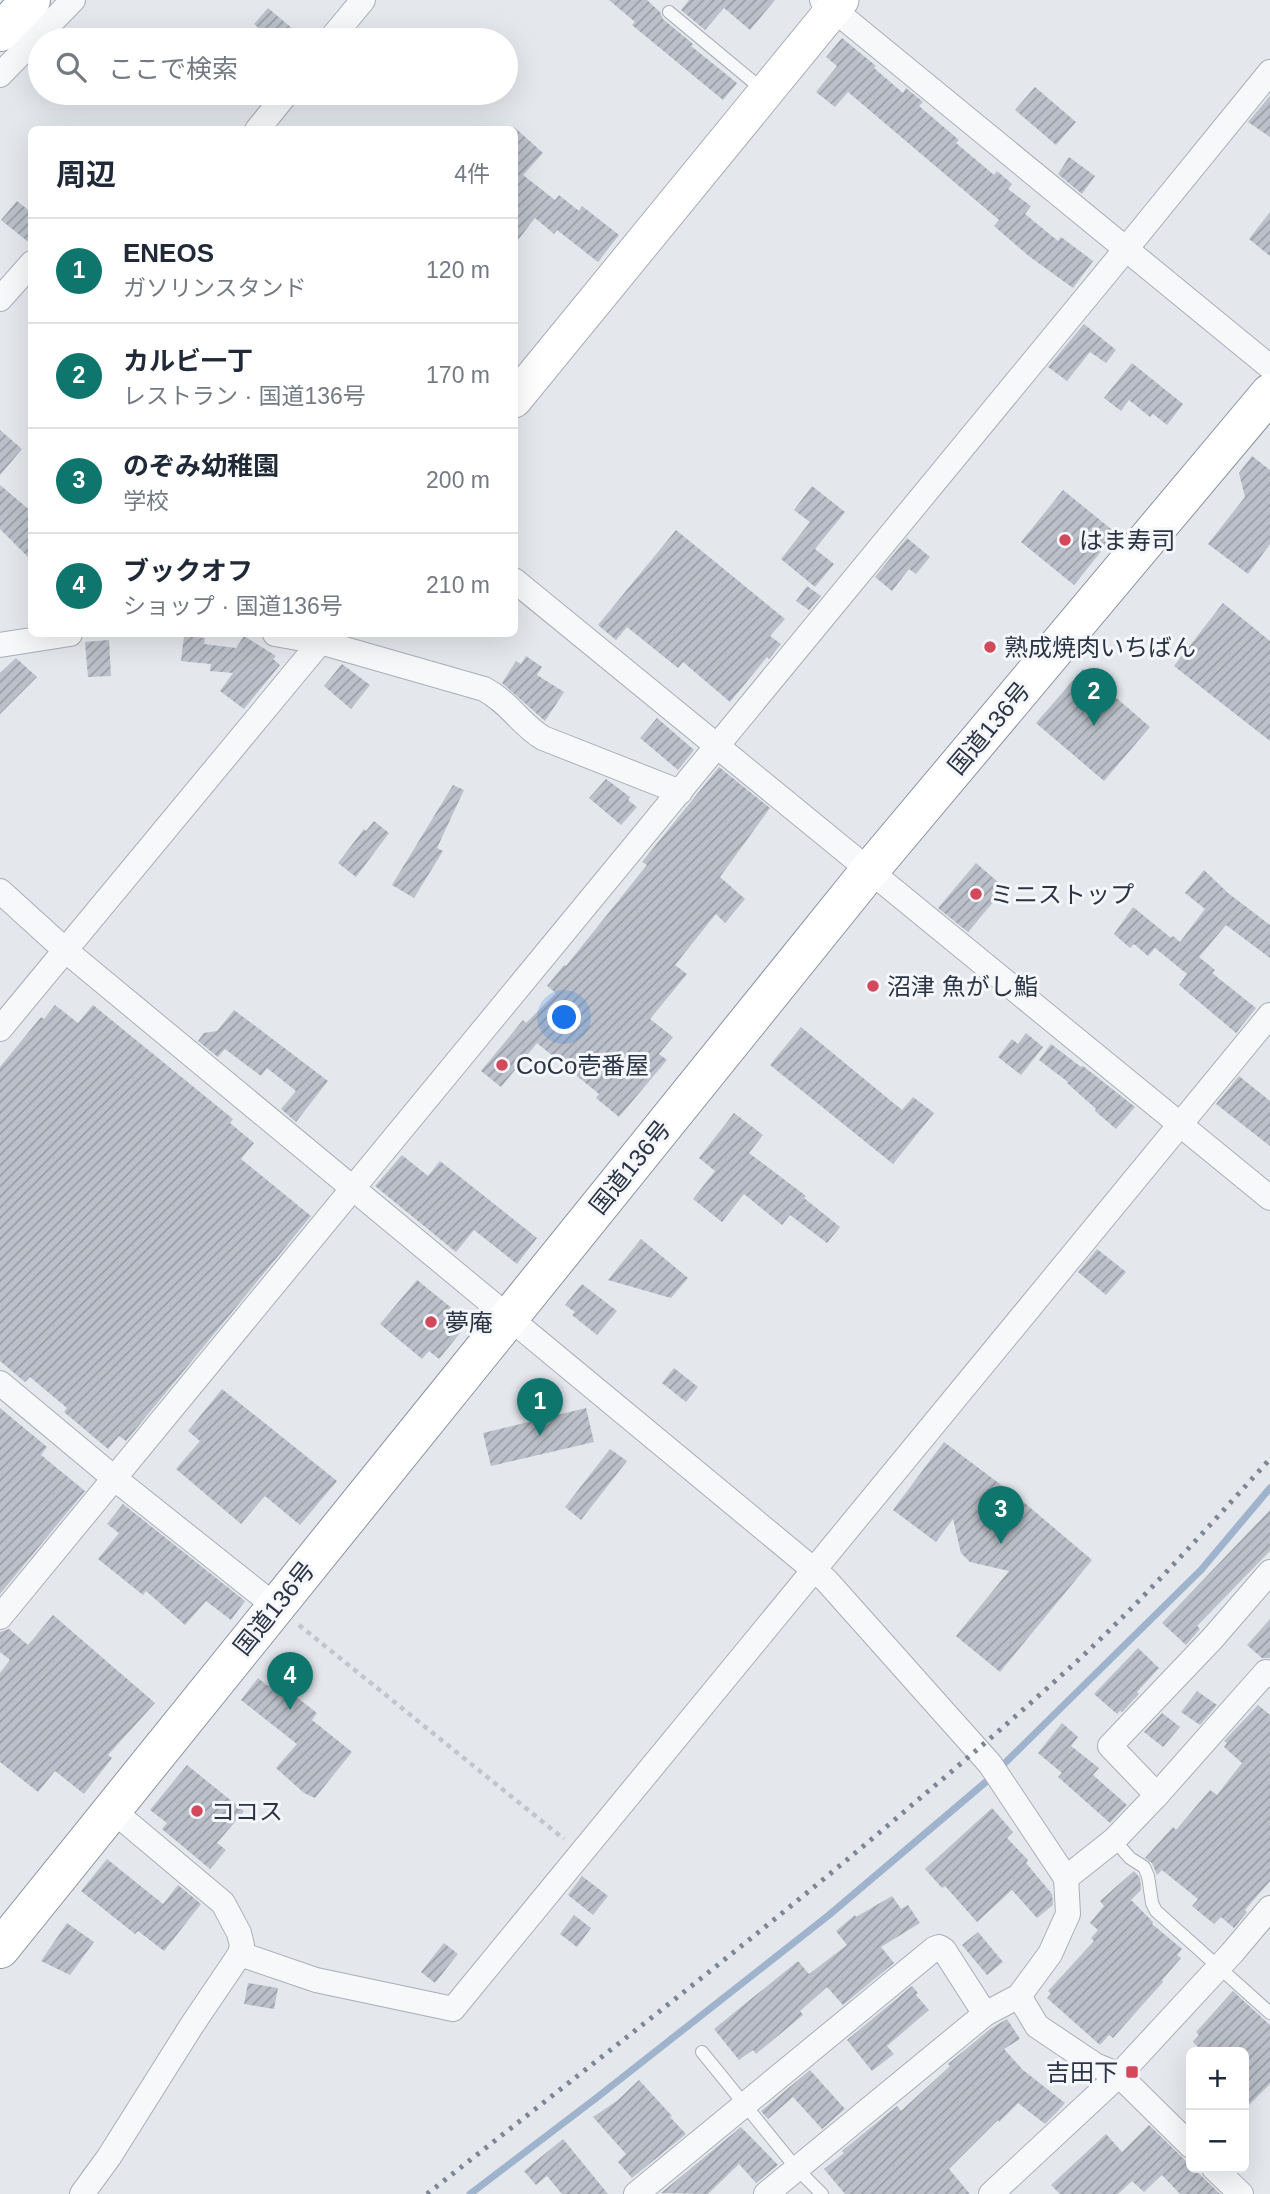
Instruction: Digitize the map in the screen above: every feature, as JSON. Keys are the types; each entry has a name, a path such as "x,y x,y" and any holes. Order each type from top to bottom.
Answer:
{"highway":[{"path":"0,32 31,0"},
{"name":"国道136号","path":"0,1949 870,870 1270,394"}],"street":[{"path":"46,28 73,0"},
{"path":"340,28 363,0"},
{"path":"518,395 766,92 832,3 1270,367"},
{"path":"0,75 28,46"},
{"path":"0,1618 1270,72"},
{"path":"260,126 277,105"},
{"path":"0,299 28,268"},
{"path":"518,583 1270,1198"},
{"path":"0,645 52,637"},
{"path":"0,1029 324,638 484,689 508,704 543,738 680,792"},
{"path":"0,891 65,950 826,1580 990,1764 1066,1878 1068,1914 1050,1954 1019,1996 985,2014 766,2194"},
{"path":"240,1954 316,1980 453,2009 1270,1015"},
{"path":"0,1383 275,1606"},
{"path":"1157,1795 1110,1746 1212,1639 1270,1572"},
{"path":"1066,1878 1114,1840 1266,1672 1270,1675"},
{"path":"82,2194 109,2157 240,1954 242,1945 223,1903 111,1809"},
{"path":"990,2194 1119,2076 1220,1967 1270,1908"},
{"path":"636,2194 934,1949 939,1947 944,1950 985,2014"},
{"path":"1019,1996 1037,2026 1095,2065 1119,2076 1186,2141"},
{"path":"1219,2173 1241,2194"}],"lane":[{"path":"669,12 766,92"},
{"path":"1114,1840 1130,1858 1144,1867 1156,1911 1270,2012"},
{"path":"702,2052 797,2169 821,2194"}],"path":[{"path":"275,1606 582,1853"}],"building":[{"path":"609,0 647,0 660,12 663,19 693,44 691,46 737,83 723,100 632,25 635,22"},
{"path":"689,0 775,0 750,30 724,8 705,30 681,10"},
{"path":"268,8 292,28 259,28 254,24"},
{"path":"842,38 903,93 906,88 923,102 919,106 959,140 956,143 994,175 997,171 1012,184 1008,189 1031,206 1025,214 1058,241 1061,237 1093,261 1073,288 1030,257 994,226 999,220 848,92 835,107 816,92 837,66 826,57"},
{"path":"1035,87 1076,122 1056,145 1015,110"},
{"path":"1270,96 1270,137 1248,122"},
{"path":"518,131 543,153 523,175 555,200 559,195 579,211 582,206 619,235 598,262 557,230 554,234 535,218 518,240"},
{"path":"1069,157 1095,176 1082,194 1058,174"},
{"path":"17,201 28,210 28,242 1,220"},
{"path":"1270,212 1270,256 1249,239"},
{"path":"1084,324 1116,350 1106,363 1090,352 1067,381 1048,367"},
{"path":"1132,363 1183,404 1167,425 1153,414 1150,417 1129,400 1121,411 1104,398"},
{"path":"0,430 22,449 0,475"},
{"path":"1252,456 1270,470 1270,544 1248,574 1208,544 1245,497 1239,473"},
{"path":"0,485 28,509 28,557 0,529"},
{"path":"812,486 845,512 815,549 834,564 815,587 781,559 810,522 794,510"},
{"path":"1063,490 1116,533 1074,585 1021,542"},
{"path":"676,530 785,619 770,636 781,644 730,702 683,662 678,668 627,627 616,640 598,625"},
{"path":"907,538 930,557 916,574 909,569 892,591 875,577"},
{"path":"807,586 821,596 809,610 796,601"},
{"path":"1223,603 1270,641 1270,741 1174,666"},
{"path":"184,637 205,638 204,644 236,648 246,637 276,656 273,659 280,665 244,709 220,691 233,673 210,671 211,664 181,661"},
{"path":"109,640 111,676 88,677 85,642"},
{"path":"526,656 542,667 537,675 564,692 545,721 502,683 516,661 521,664"},
{"path":"16,658 37,677 0,714 0,673"},
{"path":"342,664 370,685 351,709 324,686"},
{"path":"1083,669 1150,727 1104,781 1036,723"},
{"path":"657,718 694,750 678,770 640,738"},
{"path":"719,767 770,808 720,877 745,899 725,923 716,914 675,965 687,974 650,1019 673,1037 659,1054 667,1060 619,1117 596,1098 599,1094 537,1043 501,1087 481,1071 523,1020 526,1023 556,993 547,986 647,865 642,862"},
{"path":"606,779 630,797 628,800 637,807 621,825 589,798"},
{"path":"453,785 464,790 437,848 443,851 414,898 392,885"},
{"path":"374,821 389,833 356,877 338,863 364,829 366,831"},
{"path":"976,863 1005,888 968,932 938,908"},
{"path":"1204,870 1228,893 1270,925 1270,958 1226,925 1199,957 1215,970 1212,973 1256,1008 1236,1033 1179,985 1187,974 1155,948 1148,956 1134,944 1130,948 1114,934 1133,907 1171,938 1173,936 1180,942 1205,909 1185,893"},
{"path":"55,1005 78,1023 93,1005 233,1119 230,1123 254,1143 241,1159 311,1216 126,1441 119,1436 108,1449 64,1412 67,1408 30,1377 25,1382 0,1361 0,1067 41,1017 44,1019"},
{"path":"234,1010 328,1081 296,1122 281,1109 296,1091 267,1068 261,1076 225,1049 218,1057 198,1041 204,1033 217,1031"},
{"path":"801,1027 902,1110 913,1097 934,1113 893,1164 770,1065"},
{"path":"1026,1033 1043,1047 1021,1075 998,1057 1012,1039 1018,1044"},
{"path":"1051,1044 1135,1107 1116,1129 1068,1082 1039,1060"},
{"path":"1239,1076 1270,1101 1270,1146 1216,1104"},
{"path":"734,1113 763,1135 749,1153 806,1196 804,1198 840,1227 827,1243 790,1215 782,1225 744,1194 722,1222 693,1199 715,1171 699,1158"},
{"path":"402,1155 428,1176 440,1161 537,1238 517,1264 474,1230 456,1252 375,1186"},
{"path":"641,1239 688,1278 671,1298 608,1280"},
{"path":"1097,1249 1126,1272 1106,1295 1078,1272"},
{"path":"417,1280 469,1322 439,1359 429,1351 422,1359 380,1324"},
{"path":"582,1284 617,1311 597,1335 572,1315 575,1312 565,1305"},
{"path":"674,1368 698,1387 686,1402 662,1383"},
{"path":"222,1389 337,1481 300,1525 265,1496 241,1524 176,1469 200,1441 188,1431"},
{"path":"0,1408 47,1447 41,1455 85,1491 0,1594"},
{"path":"586,1408 594,1442 491,1466 483,1433"},
{"path":"944,1442 1020,1499 1092,1560 1000,1672 956,1636 1009,1571 970,1562 961,1553 953,1519 936,1542 893,1510"},
{"path":"610,1449 627,1461 581,1520 565,1507"},
{"path":"123,1504 245,1601 231,1620 206,1601 185,1625 146,1591 143,1595 98,1559 119,1533 107,1524"},
{"path":"1270,1510 1270,1551 1197,1626 1200,1629 1186,1645 1162,1623"},
{"path":"53,1615 155,1703 108,1755 112,1758 84,1794 55,1771 38,1792 0,1762 0,1673 10,1660 0,1652 0,1632 9,1629 28,1645"},
{"path":"1270,1619 1270,1658 1262,1658 1247,1645"},
{"path":"1138,1648 1159,1668 1137,1692 1139,1694 1117,1714 1094,1694"},
{"path":"258,1678 268,1686 273,1679 317,1713 312,1720 352,1752 315,1798 304,1793 276,1768 297,1744 241,1700"},
{"path":"1197,1691 1217,1705 1200,1725 1181,1712"},
{"path":"1258,1705 1270,1715 1270,1881 1245,1910 1247,1912 1234,1928 1221,1917 1214,1924 1192,1906 1198,1899 1162,1870 1157,1875 1152,1863 1145,1858 1173,1827 1176,1830 1210,1790 1217,1795 1242,1763 1224,1747 1227,1743 1224,1741"},
{"path":"1162,1713 1180,1727 1163,1747 1144,1732"},
{"path":"1062,1723 1078,1737 1071,1746 1099,1768 1093,1775 1127,1805 1110,1823 1058,1777 1062,1773 1038,1753"},
{"path":"187,1765 244,1811 217,1843 226,1850 210,1869 162,1829 167,1823 150,1810"},
{"path":"992,1808 1013,1832 1007,1838 1028,1860 1026,1863 1052,1894 1053,1905 1037,1918 1012,1890 977,1922 945,1886 942,1888 925,1869"},
{"path":"107,1859 163,1904 178,1885 201,1904 164,1951 138,1931 135,1934 81,1891"},
{"path":"1134,1871 1140,1878 1141,1890 1131,1900 1152,1924 1182,1949 1177,1955 1181,1958 1113,2038 1109,2035 1100,2045 1047,1998 1051,1994 1048,1991 1094,1941 1091,1938 1098,1930 1090,1923 1104,1906 1100,1901"},
{"path":"582,1876 608,1896 593,1915 568,1895"},
{"path":"892,1896 901,1909 908,1905 920,1923 881,1947 894,1963 843,2005 827,1987 800,2011 803,2015 756,2054 753,2050 739,2060 714,2029 798,1961 809,1974 847,1945 836,1931 855,1915 856,1917"},
{"path":"574,1915 591,1928 577,1947 560,1934"},
{"path":"67,1923 94,1942 70,1975 41,1961"},
{"path":"978,1932 1003,1962 987,1975 962,1945"},
{"path":"444,1943 458,1954 435,1983 421,1972"},
{"path":"248,1983 278,1988 274,2009 244,2004"},
{"path":"912,1986 929,2010 887,2046 894,2054 872,2071 847,2040"},
{"path":"1233,1991 1270,2025 1270,2084 1249,2105 1249,2047 1198,2047 1193,2042 1199,2035 1196,2032"},
{"path":"1007,2019 1020,2039 1004,2049 1023,2070 1065,2103 1058,2111 1045,2124 1018,2103 999,2122 998,2120 949,2169 970,2194 845,2194 824,2169 897,2106 901,2111 950,2066 948,2064 990,2029"},
{"path":"810,2070 845,2109 822,2129 793,2097 768,2119 761,2111"},
{"path":"639,2080 686,2134 632,2178 618,2162 626,2154 593,2117 617,2101"},
{"path":"1149,2125 1186,2161 1186,2173 1198,2173 1220,2194 1180,2194 1162,2175 1144,2192 1132,2181 1118,2194 1060,2194 1051,2185 1106,2134 1122,2152"},
{"path":"741,2127 778,2165 756,2183 739,2164 708,2194 661,2193"},
{"path":"563,2139 608,2194 562,2194 547,2176 536,2185 524,2171"}],"waterway":[{"path":"1005,1763 1201,1570 1270,1488"},
{"path":"470,2194 829,1915 987,1781"}],"railway":[{"path":"427,2194 798,1900 1004,1726 1112,1628 1270,1459"}],"place":[{"name":"はま寿司","path":"1065,540"},
{"name":"熟成焼肉いちばん","path":"990,647"},
{"name":"カルビ一丁","path":"1094,726"},
{"name":"ミニストップ","path":"976,894"},
{"name":"沼津 魚がし鮨","path":"873,986"},
{"name":"CoCo壱番屋","path":"502,1065"},
{"name":"夢庵","path":"431,1322"},
{"name":"ENEOS","path":"540,1436"},
{"name":"のぞみ幼稚園","path":"1001,1544"},
{"name":"ブックオフ","path":"290,1710"},
{"name":"ココス","path":"197,1811"},
{"name":"吉田下","path":"1132,2072"}]}
